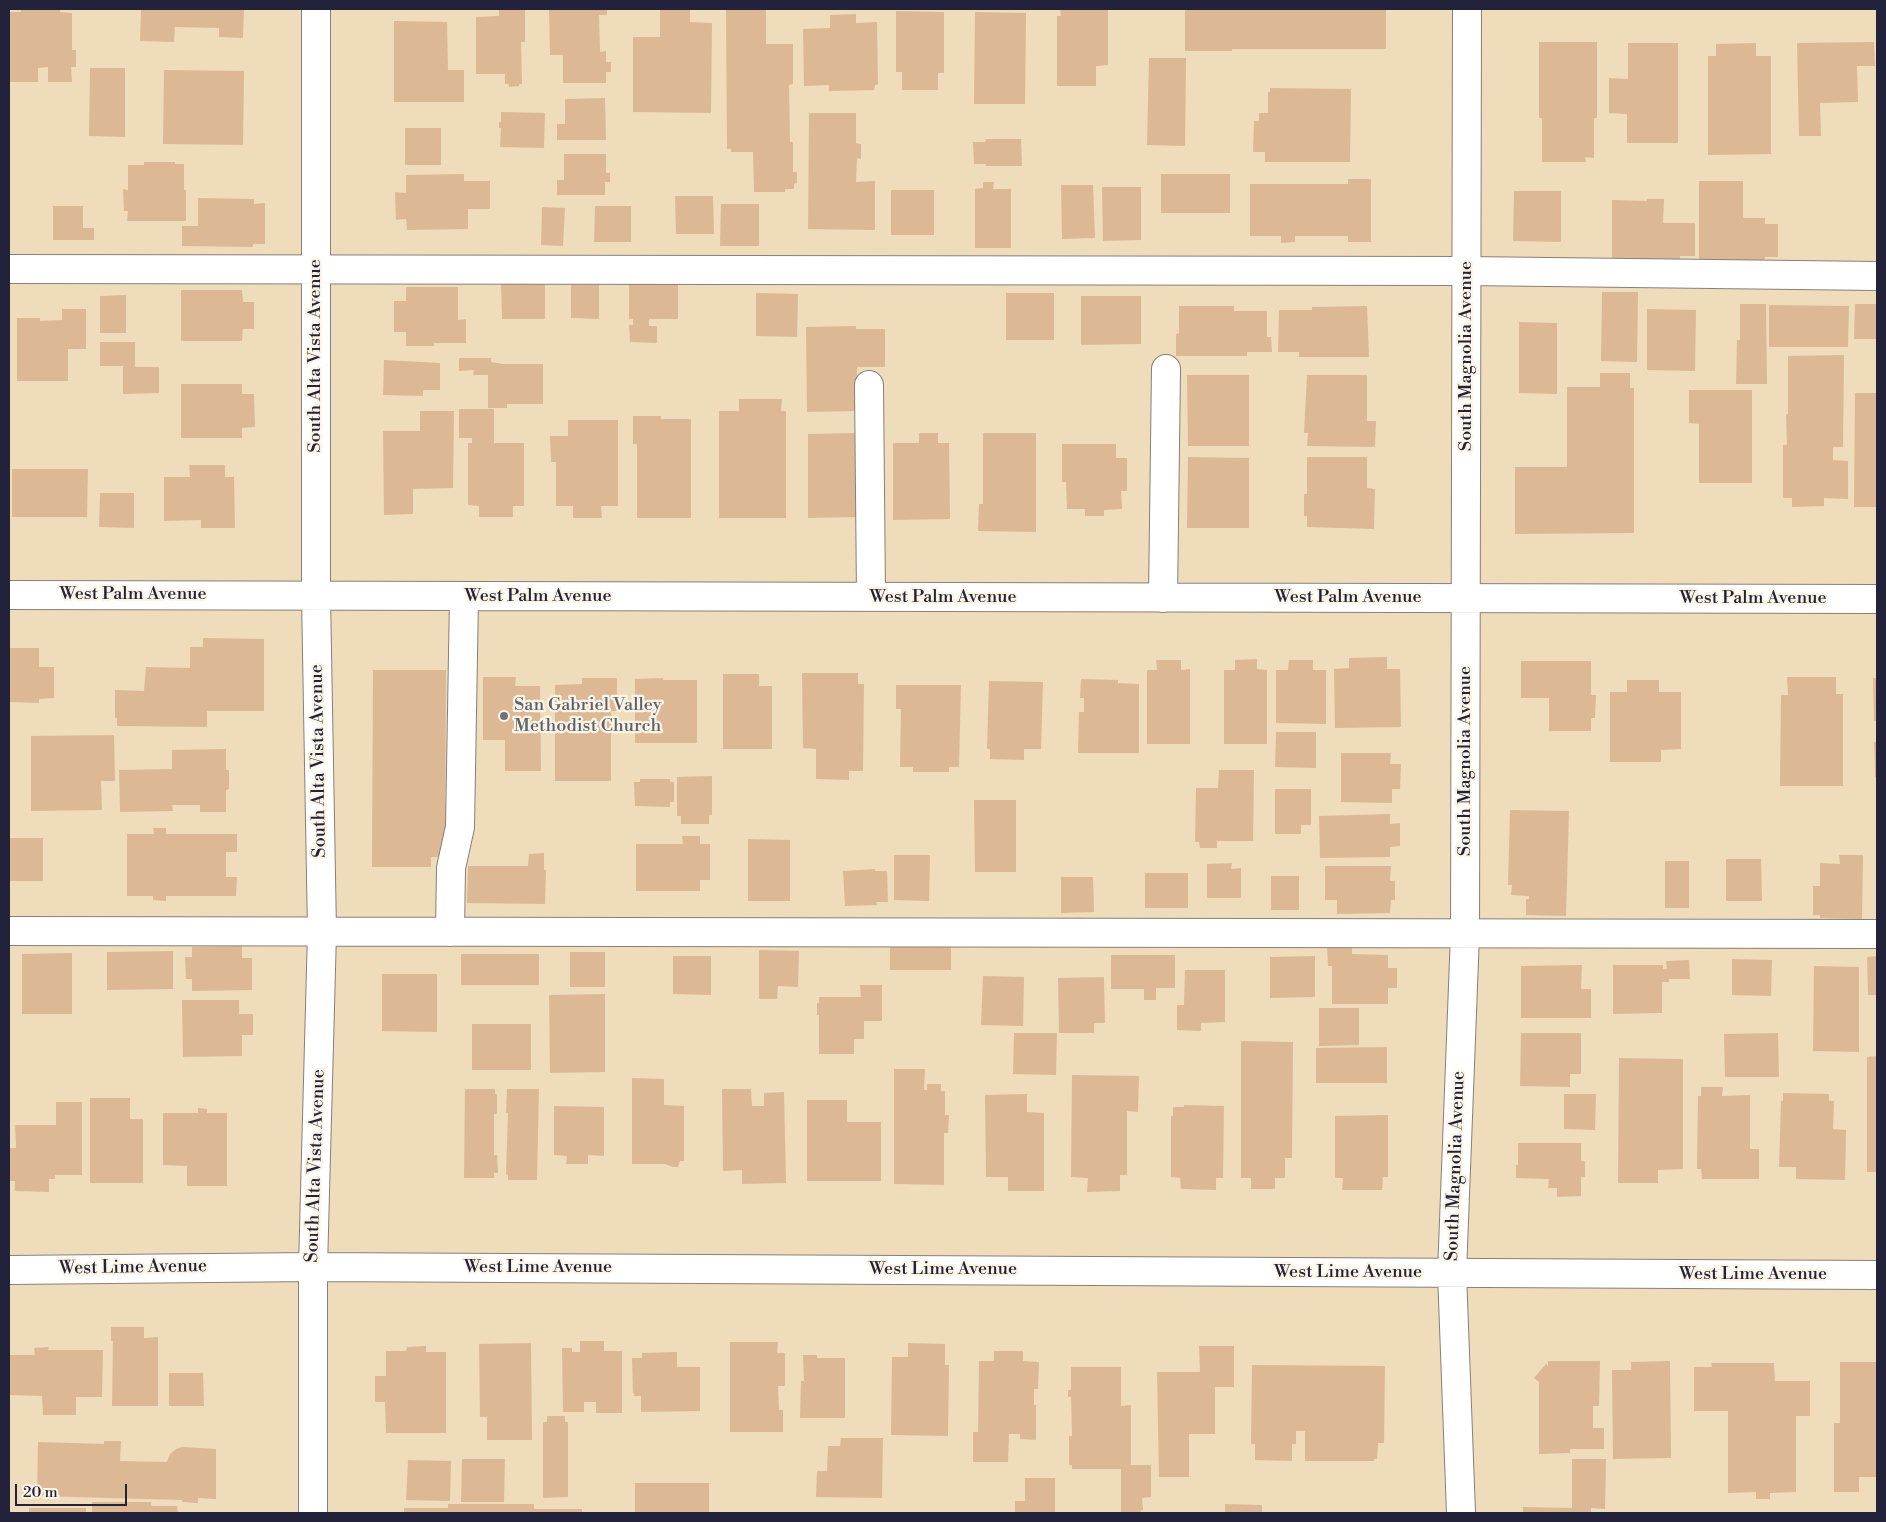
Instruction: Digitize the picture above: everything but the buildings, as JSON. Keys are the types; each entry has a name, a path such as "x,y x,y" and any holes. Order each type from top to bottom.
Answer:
{"street":[{"name":"South Alta Vista Avenue","path":"313,1513 313,1267 322,932 316,596 316,9"},
{"name":"South Magnolia Avenue","path":"1461,1513 1452,1273 1466,934 1467,9"},
{"path":"9,269 1467,271 1877,276"},
{"path":"1163,598 1166,368"},
{"path":"869,385 871,598"},
{"name":"West Palm Avenue","path":"9,595 1877,599"},
{"path":"450,932 451,868 460,827 464,597"},
{"path":"9,931 1877,934"},
{"name":"West Lime Avenue","path":"9,1270 313,1267 1877,1275"}],"place":[{"name":"San Gabriel Valley Methodist Church","path":"504,716"}]}
